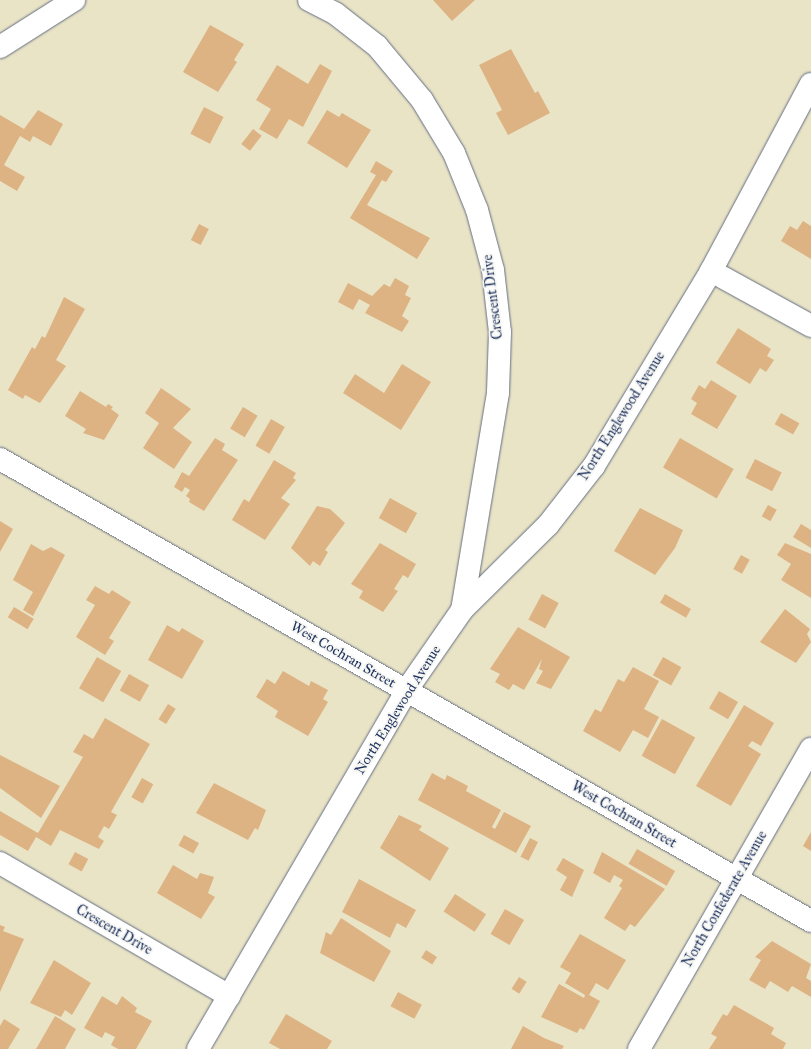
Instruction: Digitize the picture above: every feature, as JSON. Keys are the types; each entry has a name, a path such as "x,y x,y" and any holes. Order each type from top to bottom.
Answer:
{"street":[{"path":"0,47 74,0"},
{"name":"Crescent Drive","path":"309,0 336,14 377,46 422,100 454,153 466,181 477,210 493,270 500,332 498,393 462,610"},
{"name":"North Englewood Avenue","path":"198,1049 406,691 462,610 548,525 594,466 711,271 811,84"},
{"path":"711,271 811,326"},
{"name":"West Cochran Street","path":"0,459 811,921"},
{"name":"North Confederate Avenue","path":"639,1049 811,749"},
{"name":"Crescent Drive","path":"0,863 229,996"}],"building":[{"path":"433,0 475,0 452,21"},
{"path":"210,25 244,44 234,60 237,62 218,92 183,72"},
{"path":"511,49 535,93 538,91 550,113 508,135 496,113 502,110 479,65"},
{"path":"320,64 332,71 303,127 289,119 277,139 259,129 271,109 256,100 277,65 308,84"},
{"path":"204,107 224,117 210,144 190,134"},
{"path":"38,110 63,124 51,146 33,136 30,142 20,136 4,165 25,177 17,191 0,181 0,115 24,129"},
{"path":"327,110 339,117 342,113 371,130 347,168 307,143"},
{"path":"253,129 262,136 250,151 241,144"},
{"path":"376,161 393,171 386,182 382,180 367,205 430,238 417,259 350,218 376,175 370,172"},
{"path":"803,221 811,226 811,259 781,241 790,226 797,230"},
{"path":"199,224 209,229 201,245 191,240"},
{"path":"395,278 409,286 405,295 411,298 402,316 409,321 402,332 365,313 370,305 359,299 353,310 338,302 348,283 372,296 384,284 390,287"},
{"path":"64,297 85,309 56,360 66,366 40,403 25,395 23,399 8,390 32,347 35,349 42,336 45,338"},
{"path":"738,328 771,349 767,356 774,360 766,372 760,368 750,384 716,363"},
{"path":"402,364 431,382 401,430 343,393 355,374 384,393"},
{"path":"711,380 737,396 717,429 691,414 697,403 691,399 699,385 705,389"},
{"path":"161,388 191,409 173,428 192,442 174,469 143,448 159,423 145,413"},
{"path":"80,391 106,407 108,404 113,407 111,409 119,415 104,440 83,433 86,429 65,416"},
{"path":"243,407 258,416 245,437 230,428"},
{"path":"781,413 799,423 793,435 775,424"},
{"path":"271,419 285,427 269,454 256,446"},
{"path":"215,438 225,444 222,450 238,460 204,511 189,502 190,499 186,496 190,490 185,487 182,492 174,487 182,472 189,476"},
{"path":"680,438 734,469 717,498 663,467"},
{"path":"755,459 782,473 772,491 745,478"},
{"path":"274,460 296,473 293,478 296,480 281,498 290,504 265,540 232,520 244,499 249,502"},
{"path":"390,498 417,513 406,533 379,518"},
{"path":"768,505 777,510 770,521 762,516"},
{"path":"317,506 330,509 345,523 325,550 328,552 320,566 313,561 310,566 291,548"},
{"path":"640,508 683,530 675,548 655,575 614,551"},
{"path":"0,521 13,529 0,552"},
{"path":"801,524 811,530 811,548 793,537"},
{"path":"380,543 416,564 408,578 403,575 394,589 398,591 383,612 359,598 363,591 351,584"},
{"path":"785,543 811,554 811,598 781,580 791,564 777,555"},
{"path":"31,544 43,551 51,547 65,555 33,616 23,610 33,592 13,580"},
{"path":"741,555 750,560 742,574 733,569"},
{"path":"95,586 109,594 112,590 131,602 109,638 114,641 105,655 76,637 95,605 86,600"},
{"path":"542,594 559,603 545,629 528,620"},
{"path":"665,594 691,609 686,618 660,603"},
{"path":"14,607 34,619 28,629 8,617"},
{"path":"785,609 810,629 807,634 811,642 796,663 760,642"},
{"path":"167,625 179,632 182,628 204,641 182,679 148,660"},
{"path":"518,627 570,657 551,689 536,683 543,671 539,669 542,659 524,690 513,684 509,690 495,682 500,674 490,669"},
{"path":"97,657 121,671 103,702 79,688"},
{"path":"663,657 681,667 671,686 653,675"},
{"path":"633,667 659,681 644,709 659,717 648,738 633,730 620,752 583,731 595,709 601,712 618,679 624,682"},
{"path":"283,671 309,686 311,681 328,690 323,699 328,702 308,736 275,717 278,711 256,697 267,679 275,684"},
{"path":"129,674 149,685 140,702 120,691"},
{"path":"719,691 738,702 728,719 709,708"},
{"path":"168,704 176,709 166,724 158,719"},
{"path":"744,705 774,723 761,746 752,741 748,746 761,754 731,806 696,786"},
{"path":"105,718 150,744 111,812 117,815 109,829 104,826 98,837 104,841 99,849 60,830 51,846 36,837 28,851 0,835 0,811 38,833 83,757 73,752 84,734 93,739"},
{"path":"662,719 695,737 675,774 642,756"},
{"path":"0,755 60,786 41,818 0,788"},
{"path":"432,773 445,780 447,775 468,786 466,791 501,810 492,827 495,829 504,812 531,826 516,853 418,800"},
{"path":"142,778 153,784 143,804 131,797"},
{"path":"214,783 266,810 258,830 255,828 248,840 196,813"},
{"path":"399,815 422,826 419,830 449,848 430,881 380,848"},
{"path":"811,832 811,851 803,846"},
{"path":"184,835 199,843 193,854 178,846"},
{"path":"530,838 538,842 528,861 520,857"},
{"path":"637,849 675,871 667,886 628,864"},
{"path":"75,852 88,859 82,871 68,864"},
{"path":"602,852 665,889 635,927 630,924 625,931 604,918 622,888 619,886 623,880 614,875 610,883 593,873"},
{"path":"563,858 584,870 572,897 560,890 567,877 556,870"},
{"path":"173,865 197,879 200,873 214,877 208,893 215,897 201,919 157,893"},
{"path":"359,879 416,910 406,928 397,923 390,938 342,912"},
{"path":"455,894 486,914 475,932 444,912"},
{"path":"505,909 524,920 510,945 490,934"},
{"path":"341,918 391,951 374,982 320,953 326,932 331,935"},
{"path":"0,925 5,927 3,931 24,939 0,992"},
{"path":"580,934 626,960 608,990 596,983 589,995 600,1001 584,1030 580,1028 577,1033 541,1017 559,984 584,998 585,995 565,983 571,973 560,967"},
{"path":"772,941 811,964 806,978 811,981 811,997 792,986 788,992 770,981 765,989 749,980 761,960 755,957"},
{"path":"426,950 437,957 432,965 421,958"},
{"path":"54,960 91,983 72,1015 65,1010 61,1017 30,1003"},
{"path":"519,977 527,982 519,994 512,989"},
{"path":"398,992 422,1005 414,1019 390,1006"},
{"path":"102,996 117,1005 122,996 137,1008 135,1012 152,1021 136,1049 118,1049 111,1045 115,1037 105,1032 102,1038 84,1028"},
{"path":"734,1005 774,1028 771,1034 786,1043 783,1049 709,1049 717,1037 711,1034 723,1014 727,1016"},
{"path":"286,1014 332,1041 327,1049 280,1049 269,1043"},
{"path":"55,1016 76,1029 65,1049 36,1049"},
{"path":"4,1019 20,1029 8,1049 0,1049 0,1026"},
{"path":"523,1026 544,1038 564,1046 562,1049 511,1049"}]}
